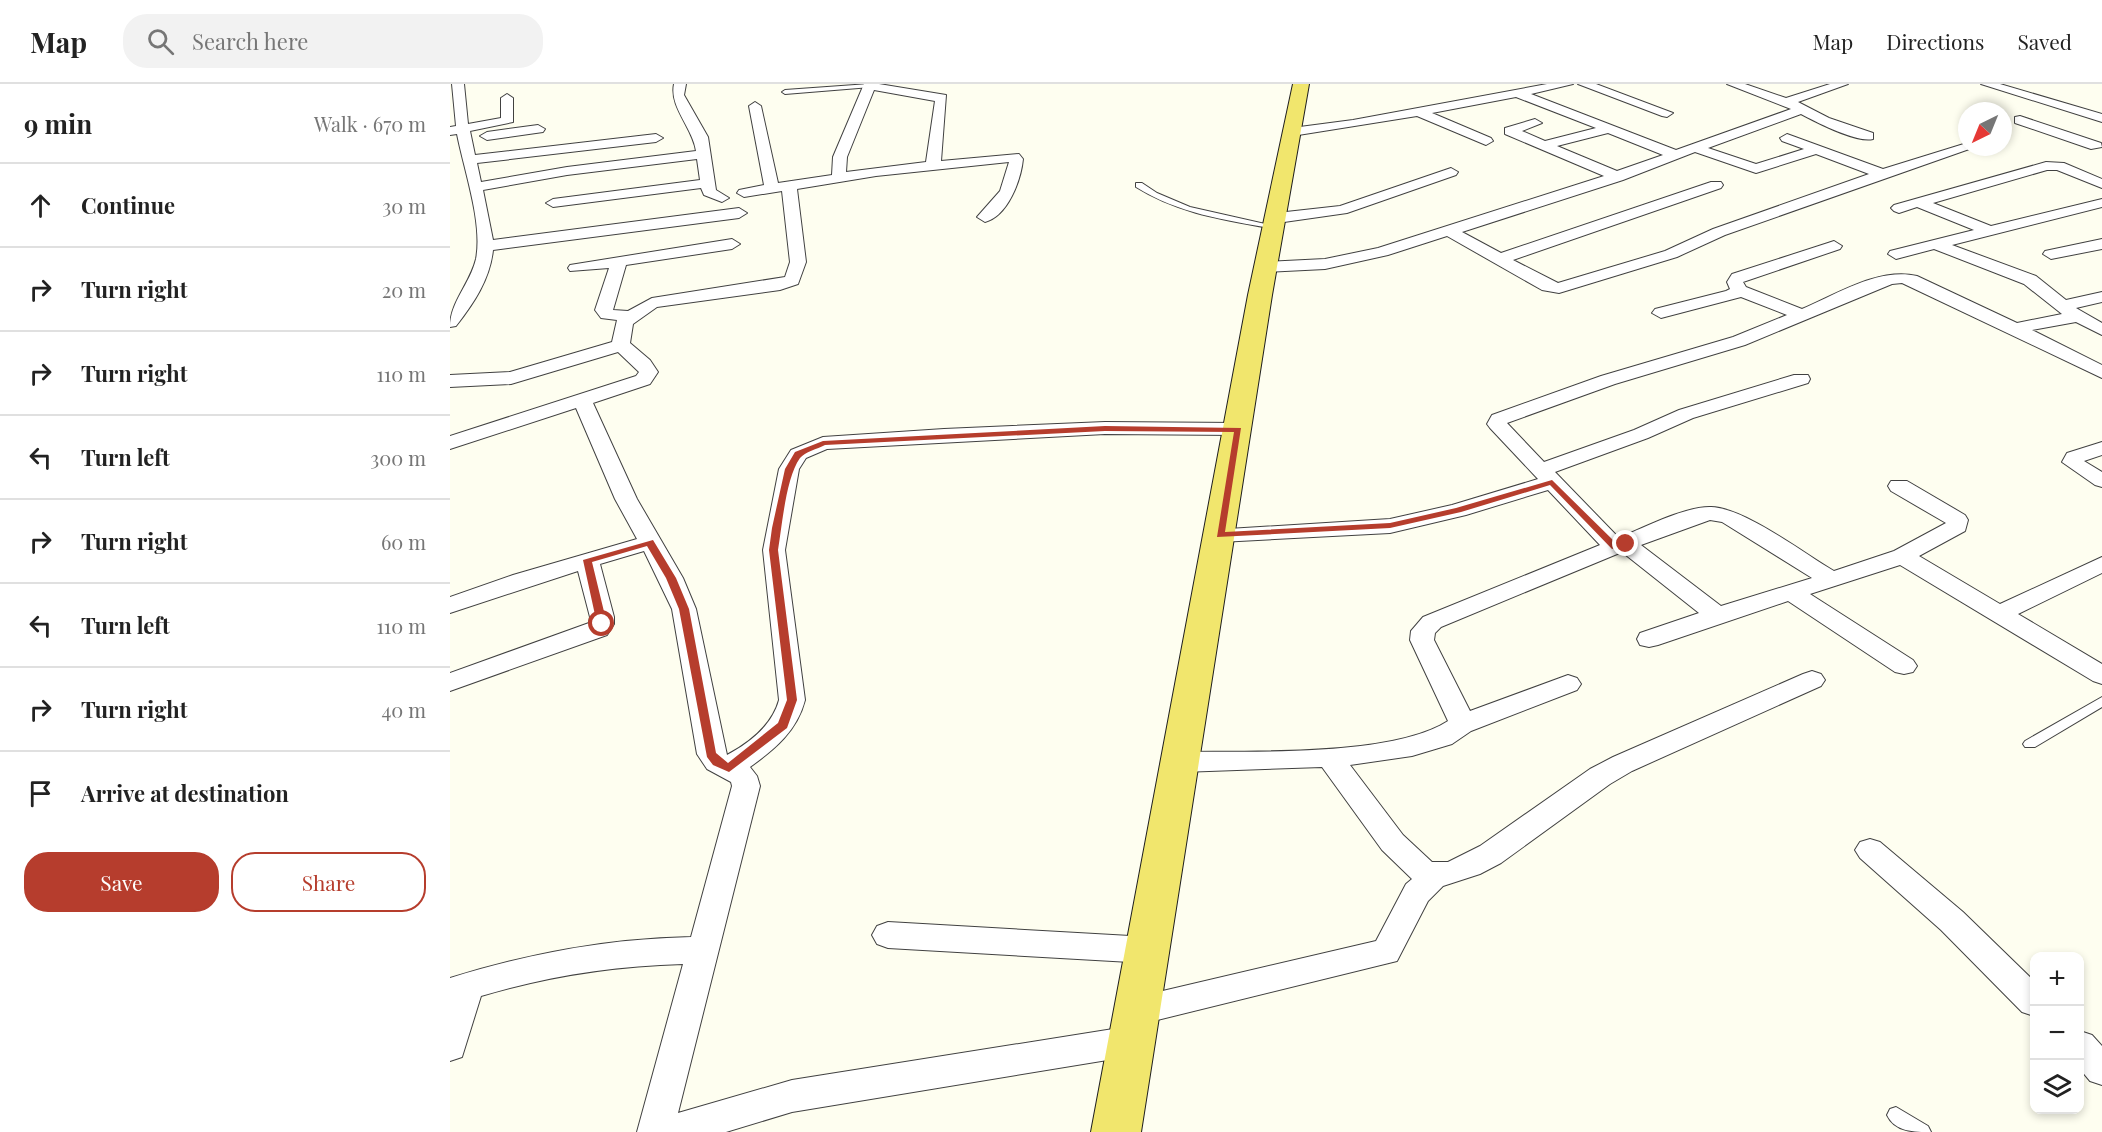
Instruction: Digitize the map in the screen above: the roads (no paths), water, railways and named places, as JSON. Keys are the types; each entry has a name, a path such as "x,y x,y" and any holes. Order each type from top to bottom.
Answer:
{"main road":[{"path":"1116,1132 1266,267 1301,84"}],"street":[{"path":"681,84 678,95 701,137 709,192 722,198"},
{"path":"1493,84 1676,155"},
{"path":"1292,132 1419,112 1566,84"},
{"path":"1584,84 1667,113"},
{"path":"1733,84 1787,102 1824,121 1868,136"},
{"path":"1787,102 1842,84"},
{"path":"1987,84 2102,118"},
{"path":"839,177 840,157 869,85 942,98 933,165"},
{"path":"450,322 479,277 485,246 470,160 458,127 455,93"},
{"path":"458,127 505,121 508,119 507,98"},
{"path":"755,106 772,188"},
{"path":"1266,267 1342,262 1449,231 1618,177 1802,109"},
{"path":"1419,112 1486,141"},
{"path":"2037,113 2016,122 2096,146"},
{"path":"1534,123 1510,129 1515,134 1618,177"},
{"path":"458,127 538,129"},
{"path":"1544,146 1610,129"},
{"path":"1465,146 1515,134"},
{"path":"470,160 656,138"},
{"path":"1787,138 1883,174"},
{"path":"1696,148 1756,169 1817,149"},
{"path":"1449,231 1548,286 1566,287 1671,254 1719,232 1958,150"},
{"path":"476,187 540,175 705,154"},
{"path":"744,193 839,177 933,165 1004,157 1016,159 1007,195 985,217"},
{"path":"1899,208 2046,166 2059,166 2101,182"},
{"path":"1276,223 1342,210 1451,172"},
{"path":"553,203 708,183"},
{"path":"1499,259 1716,185"},
{"path":"621,345 622,325 652,303 780,285 792,280 798,262 789,186"},
{"path":"1917,202 1988,230"},
{"path":"1896,254 2102,203"},
{"path":"485,246 739,213"},
{"path":"576,268 732,244"},
{"path":"1935,244 2019,275 2077,317 2102,330"},
{"path":"2051,255 2102,244"},
{"path":"1803,315 1739,290 1735,282 1738,278 1834,246"},
{"path":"619,261 604,310 607,314 630,317"},
{"path":"1717,615 1620,545 1547,476 1497,424 1498,420 1608,380 1739,341 1889,279 1902,278 2016,329 2102,372"},
{"path":"1661,313 1724,298 1739,290"},
{"path":"2062,306 2102,297"},
{"path":"2016,329 2036,323 2077,317"},
{"path":"450,381 511,378 621,345"},
{"path":"450,443 632,385 648,376 644,364 621,345"},
{"path":"1220,535 1390,526 1458,510 1547,476 1686,414 1801,379"},
{"path":"583,400 626,499 671,578 684,609 711,754 717,762 743,776 746,786 655,1132"},
{"path":"729,768 783,725 790,712 792,700 774,550 789,469 798,454 823,443 944,435 1105,428 1238,429"},
{"path":"2102,448 2074,457 2072,462 2102,481"},
{"path":"1649,639 1902,556 1957,526 1957,520 1899,486"},
{"path":"1462,724 1422,640 1423,631 1432,622 1459,609 1620,545 1699,515 1719,513 1743,525 1831,579"},
{"path":"450,605 650,542"},
{"path":"1902,556 2102,675"},
{"path":"450,682 598,629 602,624 602,617 587,560"},
{"path":"1999,614 2102,564"},
{"path":"1790,592 1904,666"},
{"path":"671,1132 792,1096 1135,1026 1386,952 1417,893 1435,876 1450,873 1513,842 1613,769 1812,680"},
{"path":"1181,762 1329,757 1388,751 1437,740 1456,731 1462,724 1568,684"},
{"path":"1329,757 1400,851 1415,866 1435,876"},
{"path":"1870,850 1952,921 2030,998"},
{"path":"888,935 1148,950"},
{"path":"450,1046 458,989 567,960 616,953 702,950"},
{"path":"2084,1051 2102,1070"}],"lane":[{"path":"785,92 869,85"},
{"path":"1139,185 1158,199 1180,208 1276,223"},
{"path":"2030,744 2102,701"},
{"path":"1896,1115 1922,1132"}]}
